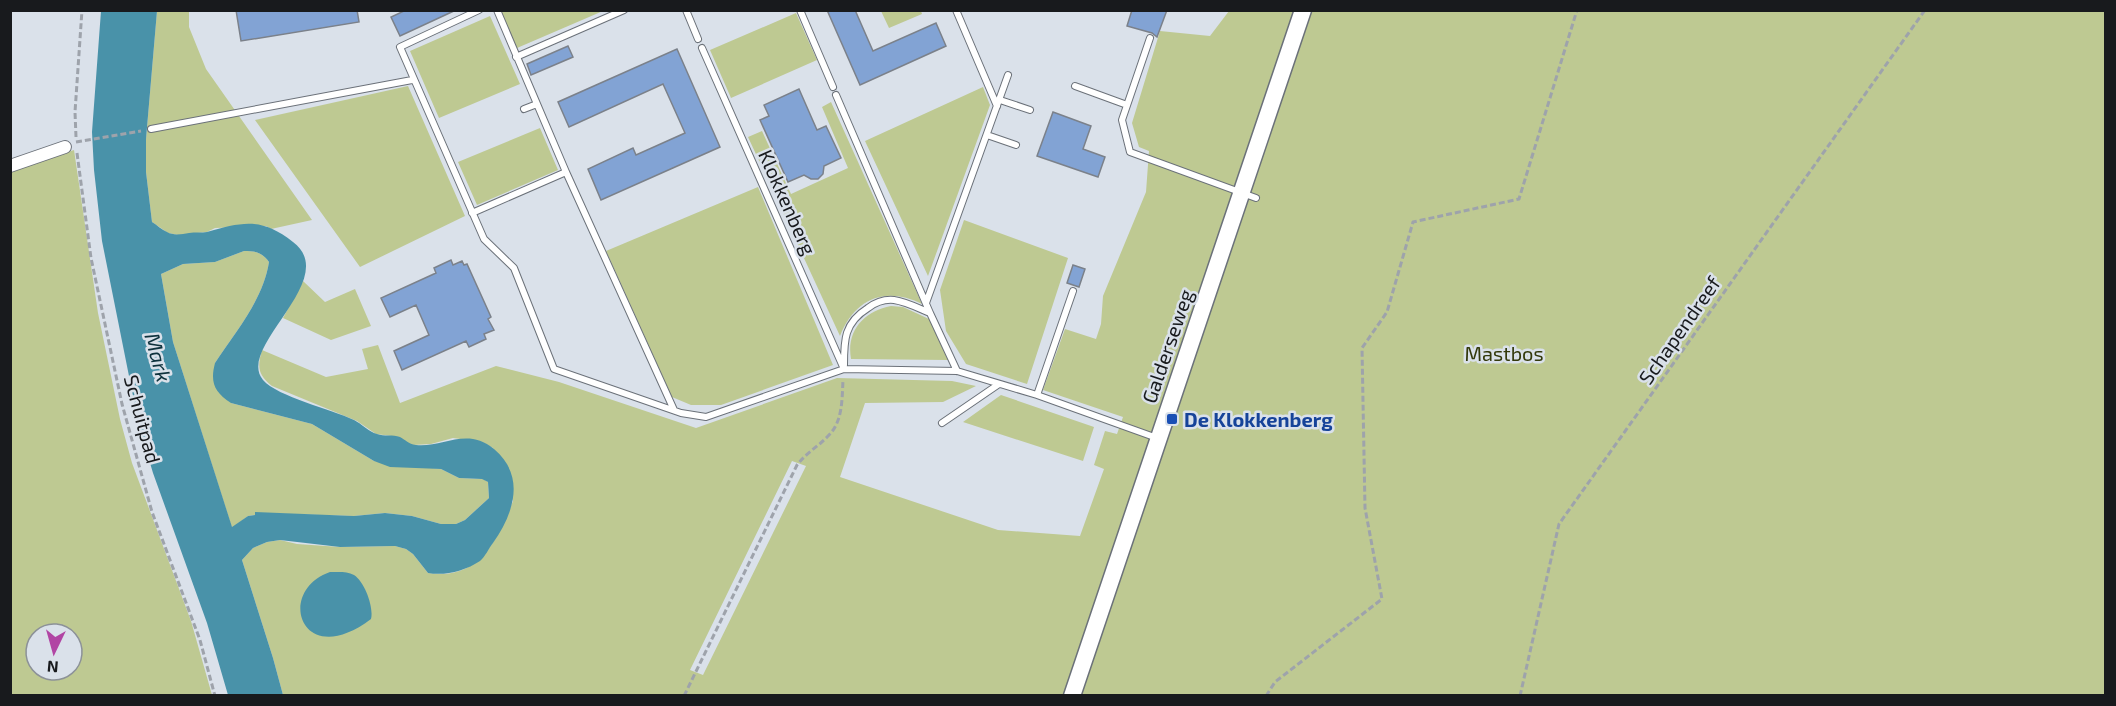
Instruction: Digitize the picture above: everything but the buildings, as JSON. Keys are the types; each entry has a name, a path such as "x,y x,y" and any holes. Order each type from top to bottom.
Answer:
{"street":[{"name":"Galderseweg","path":"1072,696 1158,438 1249,195 1303,10"},
{"path":"10,166 70,145"}],"lane":[{"path":"478,10 400,46 412,80 484,239 514,268 554,369 674,410 706,417 844,369 957,371 1037,395 1158,438"},
{"path":"497,10 566,172 674,410"},
{"path":"516,57 624,10"},
{"path":"686,10 698,39"},
{"path":"800,10 833,87"},
{"path":"956,10 998,103"},
{"path":"1150,38 1122,120 1130,152 1249,195"},
{"name":"Klokkenberg","path":"702,48 844,369"},
{"path":"926,303 1008,75"},
{"path":"151,129 412,80"},
{"path":"1074,86 1127,105"},
{"path":"836,95 957,371"},
{"path":"998,103 1030,110"},
{"path":"524,109 537,104"},
{"path":"987,135 1016,145"},
{"path":"472,213 566,172"},
{"path":"1037,395 1073,291"},
{"path":"844,369 844,344 851,321 868,308 880,301 892,300 930,313"},
{"path":"942,423 999,384"}],"path":[{"name":"Schuitpad","path":"82,10 75,112 70,145 91,258 122,404 152,512 200,640 216,696"},
{"path":"1266,696 1275,682 1382,599 1365,508 1362,348 1387,312 1413,222 1519,199 1577,10"},
{"name":"Schapendreef","path":"1520,696 1559,524 1925,10"},
{"path":"70,145 151,129"},
{"path":"684,696 797,465 806,453 831,433 840,412 844,369"}],"green space":[{"path":"501,10 603,11 517,48"},
{"path":"157,11 189,11 189,27 206,69 312,220 271,229 266,226 215,228 207,232 178,235 168,233 152,222 146,172 146,139"},
{"path":"881,11 921,11 922,14 889,28"},
{"name":"Mastbos","path":"1229,11 2105,11 2105,695 283,695 242,560 253,548 280,540 297,544 340,547 395,546 413,554 428,573 446,574 461,571 484,555 500,530 513,501 493,448 482,442 453,438 431,444 413,445 399,437 376,434 357,421 272,386 261,374 259,361 262,350 326,377 368,369 362,349 378,345 400,403 496,366 559,382 696,428 837,378 952,381 976,386 943,402 865,403 840,477 998,530 1080,536 1104,469 1094,465 1105,431 1117,434 1123,417 1043,390 1065,329 1096,339 1101,324 1103,296 1146,192 1149,151 1139,147 1132,123 1160,31 1210,36","holes":["792,461 806,466 703,675 690,670"]},
{"path":"796,13 817,60 731,98 710,50"},
{"path":"490,16 520,84 439,118 410,51"},
{"path":"408,86 465,216 360,267 255,120"},
{"path":"983,87 990,105 928,276 865,141"},
{"path":"831,102 922,304 896,296 873,299 854,312 840,336 748,137 762,131 791,194 848,168 822,107"},
{"path":"540,128 558,170 477,205 458,162"},
{"path":"74,150 98,313 120,419 132,463 191,621 212,695 11,695 10,172"},
{"path":"758,187 833,365 721,405 691,405 672,397 606,251"},
{"path":"964,220 1068,258 1027,384 966,364 946,331 940,290"},
{"path":"244,251 258,253 269,262 255,302 215,363 231,403 312,424 374,461 441,469 459,478 483,479 488,482 489,498 465,520 456,524 441,524 412,516 385,513 354,516 255,513 232,528 173,342 161,274 183,264 215,262"},
{"path":"303,281 325,302 355,289 371,326 331,340 283,318"},
{"path":"891,306 903,307 929,319 948,360 851,359 851,340 859,324 873,312"},
{"path":"1001,395 1094,427 1083,461 963,422"}],"water":[{"name":"Mark","path":"101,11 157,11 146,139 146,172 152,222 165,231 175,234 207,232 242,224 261,225 271,228 293,242 305,257 305,275 298,293 263,350 258,366 263,380 280,392 354,420 374,433 397,436 409,443 426,445 464,438 484,442 504,460 510,471 513,495 507,519 482,559 461,570 441,574 428,573 413,554 395,546 340,547 280,540 253,548 242,560 283,695 228,695 207,623 153,473 139,426 102,241 92,132","holes":["244,251 261,254 269,262 255,302 215,363 213,381 217,391 231,403 312,424 374,461 390,467 441,469 459,478 482,479 488,482 489,498 465,520 456,524 441,524 412,516 385,513 354,516 255,512 255,515 248,516 232,527 173,342 161,274 183,264 215,262"]},
{"path":"330,572 348,573 358,578 368,595 372,614 371,619 347,633 327,637 313,632 304,623 300,609 303,595 313,582"}],"place":[{"name":"De Klokkenberg","path":"1172,419"}]}
